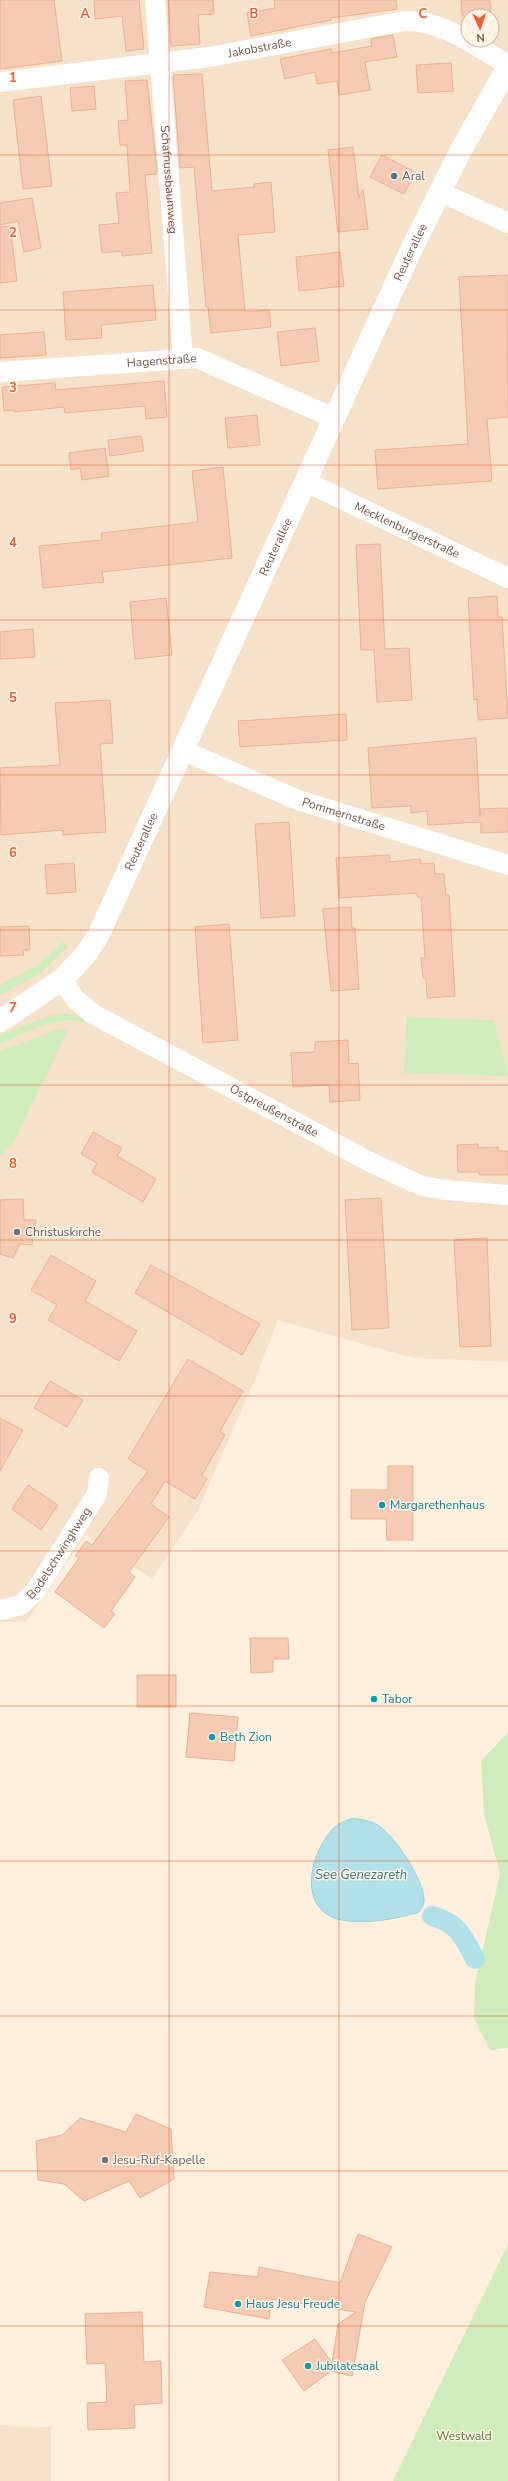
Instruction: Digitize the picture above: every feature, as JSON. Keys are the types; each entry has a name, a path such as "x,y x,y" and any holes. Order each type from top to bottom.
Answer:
{"street":[{"name":"Schafnussbaumweg","path":"155,0 183,358"},
{"name":"Jakobstraße","path":"0,82 214,56 398,22 413,21 440,27 508,66"},
{"name":"Reuterallee","path":"0,1021 49,990 63,979 85,955 98,936 184,751 334,418 440,192 508,66"},
{"path":"440,192 508,223"},
{"name":"Hagenstraße","path":"0,372 197,358 210,362 334,418"},
{"name":"Mecklenburgerstraße","path":"306,482 508,578"},
{"name":"Pommernstraße","path":"184,751 306,802 508,865"},
{"name":"Ostpreußenstraße","path":"63,979 74,998 93,1014 372,1164 422,1186 445,1190 508,1195"},
{"path":"0,1006 22,1006"},
{"name":"Bodelschwinghweg","path":"0,1610 21,1606 36,1590 97,1494 99,1478"}],"shaded area":[{"path":"0,0 508,0 508,1362 413,1358 278,1320 256,1377 197,1512 152,1579 86,1535 26,1622 0,1622"},
{"path":"0,2425 51,2427 51,2481 0,2481"}],"green space":[{"path":"63,942 68,947 41,973 0,995 0,984 36,966"},
{"path":"66,1013 84,1018 83,1022 73,1020 52,1023 41,1026 0,1044 0,1035 48,1016"},
{"path":"407,1017 494,1020 508,1076 404,1073"},
{"path":"61,1028 68,1030 14,1142 0,1155 0,1051"},
{"path":"508,1732 508,2048 490,2050 474,2018 475,1983 500,1874 484,1814 481,1761"},
{"name":"Westwald","path":"508,2244 508,2481 393,2481"}],"water":[{"name":"See Genezareth","path":"353,1818 368,1821 379,1826 388,1834 402,1851 420,1883 423,1893 424,1902 419,1912 400,1917 363,1922 341,1920 332,1917 321,1910 315,1900 312,1888 314,1863 325,1839 332,1830 344,1821"}],"building":[{"path":"0,0 54,0 62,61 0,69"},
{"path":"94,0 139,0 144,49 126,51 122,16 95,19"},
{"path":"168,0 213,0 214,14 198,15 200,44 171,46"},
{"path":"274,0 396,0 397,9 331,18 331,20 251,36 247,13 275,8"},
{"path":"461,0 490,0 490,8 462,8"},
{"path":"393,35 397,57 365,62 370,90 339,95 337,81 317,84 315,72 285,79 280,59 331,49 332,53 372,46 371,39"},
{"path":"451,63 453,91 418,93 416,65"},
{"path":"202,74 212,191 254,187 254,184 271,182 275,232 238,235 245,312 269,310 271,327 211,333 208,307 206,307 194,167 180,168 173,77 174,75"},
{"path":"147,80 157,170 156,174 145,175 152,253 122,256 122,251 102,253 99,225 119,223 116,193 130,192 127,145 120,145 118,121 128,120 125,81"},
{"path":"94,86 96,109 72,111 70,88"},
{"path":"41,96 52,186 23,189 13,100"},
{"path":"353,147 359,197 363,189 368,229 338,232 328,150"},
{"path":"382,155 415,172 404,194 370,177"},
{"path":"32,198 41,248 24,252 18,221 0,225 0,203"},
{"path":"10,226 17,281 0,283 0,227"},
{"path":"340,252 344,286 299,291 296,257"},
{"path":"507,275 508,417 487,419 492,481 378,489 375,450 468,444 459,277"},
{"path":"153,285 156,320 101,325 102,338 66,340 63,292"},
{"path":"315,328 319,361 281,366 277,332"},
{"path":"44,332 46,355 0,358 0,335"},
{"path":"164,381 167,417 146,419 145,406 65,413 64,407 14,412 14,410 4,411 2,387 55,383 56,390"},
{"path":"257,415 260,445 228,448 225,418"},
{"path":"141,436 144,451 110,456 108,440"},
{"path":"105,448 109,476 82,480 80,468 71,470 69,453"},
{"path":"223,467 232,558 102,572 104,582 43,588 39,546 102,540 101,533 198,522 192,471"},
{"path":"380,544 385,649 409,648 412,700 377,702 374,650 361,650 356,545"},
{"path":"497,596 498,617 502,617 508,718 478,720 477,699 474,700 468,598"},
{"path":"166,598 172,655 135,659 130,602"},
{"path":"33,629 35,657 0,659 0,632"},
{"path":"110,700 113,743 100,744 106,832 63,835 63,830 1,835 0,768 60,765 55,703"},
{"path":"346,714 347,740 240,747 238,721"},
{"path":"476,738 480,817 480,809 508,808 508,832 481,833 481,822 428,825 427,811 411,813 411,806 372,808 368,748"},
{"path":"289,822 295,916 261,918 255,824"},
{"path":"389,855 390,862 420,859 421,864 434,863 435,874 444,874 446,895 449,895 455,996 427,998 426,978 423,978 421,958 425,958 421,897 417,897 417,893 339,898 336,858"},
{"path":"74,863 76,892 47,894 45,865"},
{"path":"351,907 352,928 355,928 359,989 331,991 323,909"},
{"path":"229,924 238,1040 203,1043 195,927"},
{"path":"29,926 30,950 23,950 24,955 0,956 0,927"},
{"path":"348,1040 349,1064 358,1063 360,1100 330,1102 329,1085 293,1087 291,1053 315,1052 315,1042"},
{"path":"93,1132 122,1148 117,1156 156,1179 143,1202 92,1172 97,1163 81,1154"},
{"path":"478,1144 478,1148 498,1147 498,1151 508,1151 508,1175 479,1175 479,1172 458,1172 457,1145"},
{"path":"381,1198 389,1328 352,1330 345,1200"},
{"name":"Christuskirche","path":"23,1199 24,1220 36,1220 32,1245 20,1244 13,1258 0,1254 0,1200"},
{"path":"487,1238 491,1346 460,1347 454,1240"},
{"path":"51,1255 96,1281 85,1301 137,1331 119,1361 48,1320 57,1305 31,1290"},
{"path":"151,1265 260,1324 242,1355 135,1293"},
{"path":"188,1359 243,1391 220,1431 225,1435 202,1475 207,1479 195,1499 165,1481 151,1504 169,1517 129,1572 135,1577 111,1611 115,1614 104,1628 55,1592 79,1558 75,1556 86,1541 92,1545 148,1471 128,1459"},
{"path":"50,1381 83,1400 67,1427 34,1408"},
{"path":"0,1418 23,1430 0,1471"},
{"name":"Margarethenhaus","path":"388,1466 413,1466 413,1540 387,1540 386,1519 351,1519 351,1490 388,1490"},
{"path":"28,1485 58,1505 41,1530 12,1509"},
{"path":"250,1638 288,1638 289,1659 273,1659 273,1672 251,1673"},
{"path":"137,1675 176,1675 176,1707 137,1707"},
{"name":"Beth Zion","path":"190,1713 238,1717 234,1761 186,1757"},
{"name":"Jesu-Ruf-Kapelle","path":"136,2114 171,2129 174,2179 140,2198 129,2181 84,2201 64,2184 38,2180 36,2141 62,2135 80,2118 126,2132"},
{"name":"Haus Jesu Freude","path":"358,2234 392,2247 365,2302 352,2376 331,2371 304,2391 282,2360 315,2339 332,2363 338,2324 356,2312 272,2299 269,2319 204,2307 210,2272 258,2277 259,2267 340,2283"},
{"path":"142,2312 144,2362 161,2361 162,2403 134,2405 135,2428 88,2430 87,2403 107,2402 105,2363 87,2364 85,2314"}],"waterway":[{"path":"432,1916 448,1922 454,1927 463,1937 475,1959"}],"place":[{"name":"Aral","path":"394,176"},
{"name":"Christuskirche","path":"17,1232"},
{"name":"Margarethenhaus","path":"382,1505"},
{"name":"Tabor","path":"374,1699"},
{"name":"Beth Zion","path":"212,1737"},
{"name":"Jesu-Ruf-Kapelle","path":"105,2160"},
{"name":"Haus Jesu Freude","path":"238,2304"},
{"name":"Jubilatesaal","path":"308,2366"}]}
